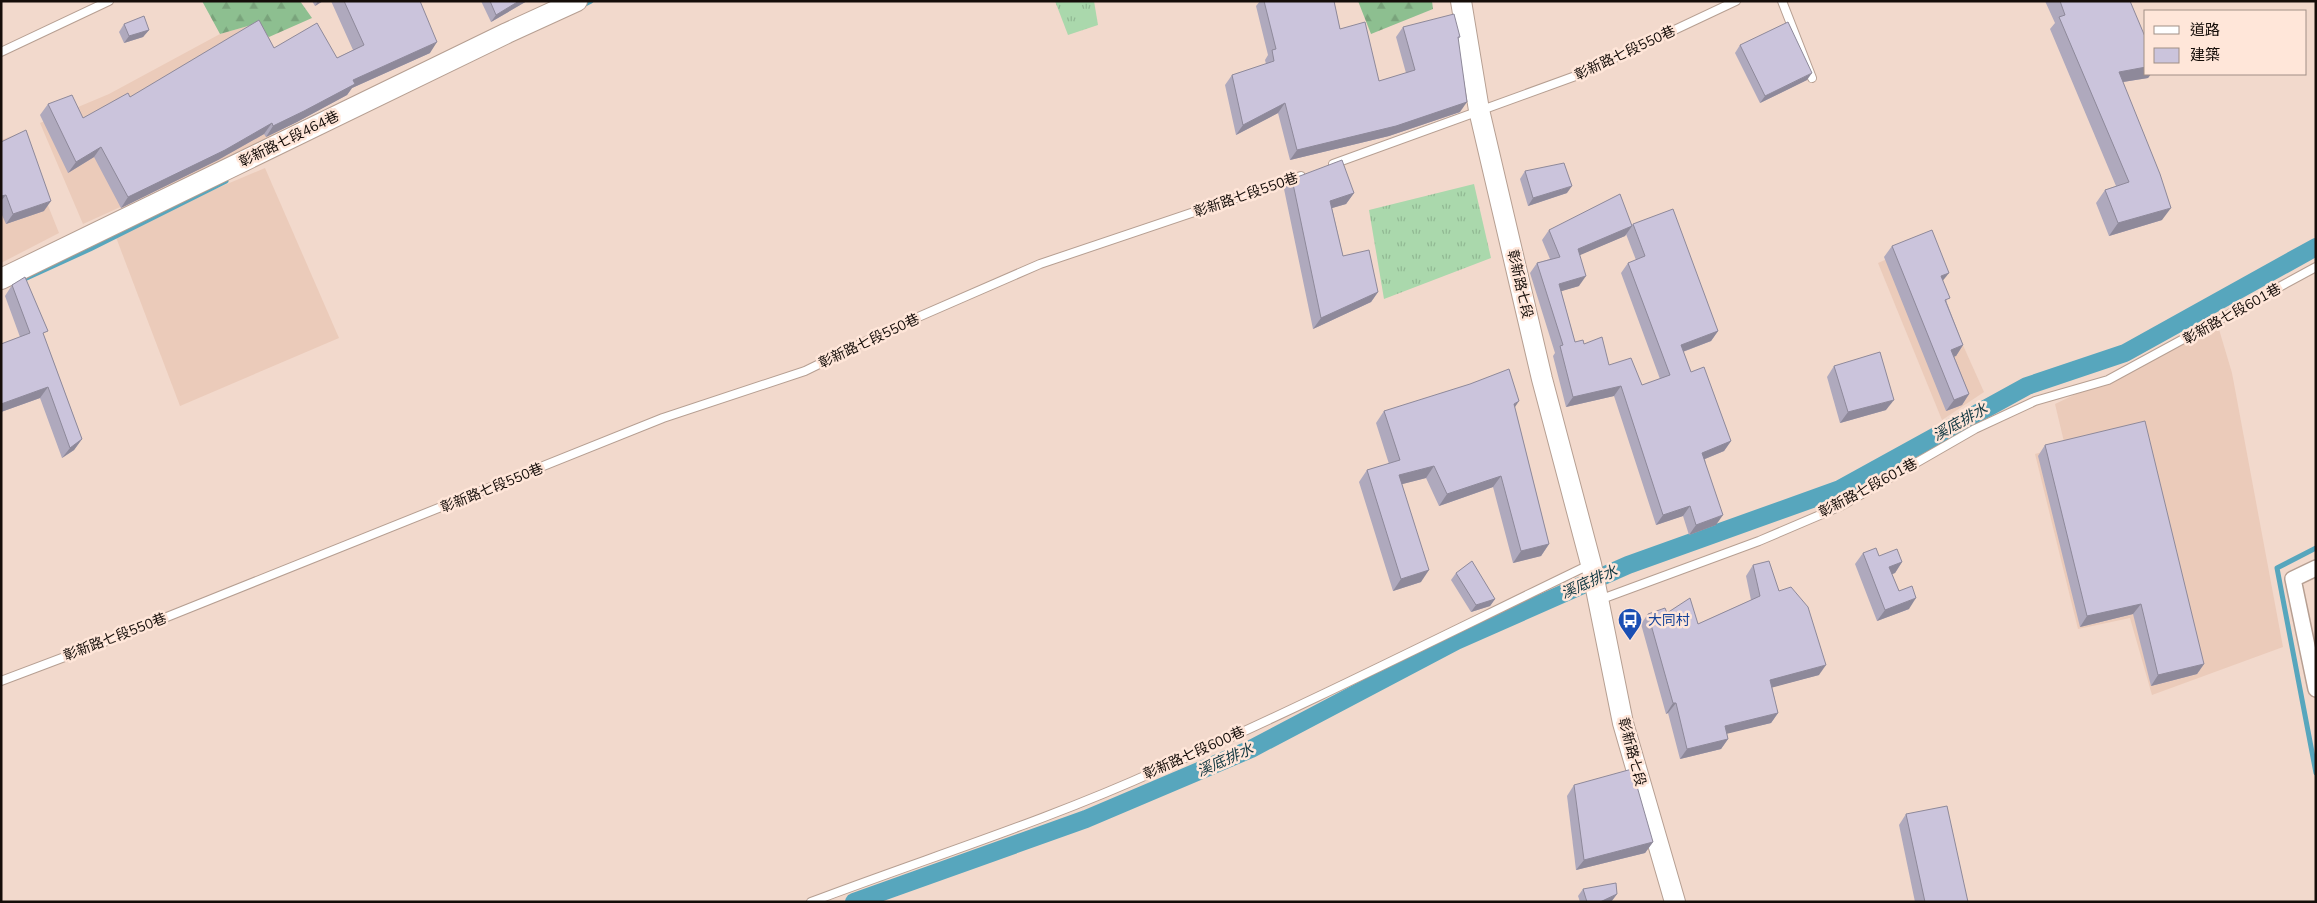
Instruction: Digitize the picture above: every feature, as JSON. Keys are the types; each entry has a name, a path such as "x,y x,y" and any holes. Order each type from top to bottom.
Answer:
{"street":[{"name":"彰新路七段464巷","path":"1,279 507,33 577,1"},
{"name":"彰新路七段","path":"1461,1 1479,110 1542,379 1591,564 1623,723 1675,902"},
{"path":"2316,568 2292,580 2316,689"}],"lane":[{"path":"1,52 110,1"},
{"name":"彰新路七段550巷","path":"1322,168 1581,74 1736,1"},
{"path":"1782,1 1812,78"},
{"name":"彰新路七段550巷","path":"1,680 107,641 662,418 805,371 893,328 1040,264 1313,171"},
{"name":"彰新路七段601巷","path":"1599,600 1758,541 1841,506 1975,429 2035,400 2108,380 2316,268"},
{"name":"彰新路七段600巷","path":"812,902 1052,813 1157,771 1302,704 1591,564"}],"shaded area":[{"path":"255,24 269,37 305,113 268,140 83,224 40,123 109,94 220,34"},
{"path":"19,133 59,233 1,263 1,140"},
{"path":"265,168 339,338 180,406 114,232"},
{"path":"1918,245 1984,392 1942,420 1878,263"},
{"path":"2218,326 2232,373 2283,647 2152,695 2130,618 2078,629 2035,454 2065,446 2055,404"}],"green space":[{"path":"202,1 300,1 312,18 269,37 255,24 220,34"},
{"path":"1055,1 1094,1 1098,25 1068,35"},
{"path":"1358,1 1432,1 1433,9 1371,34"},
{"path":"1474,184 1491,258 1384,299 1369,210"}],"building":[{"path":"344,1 420,1 437,42 353,80 355,84 304,111 273,126 272,123 225,150 128,197 101,147 76,162 48,104 72,95 83,118 128,93 130,97 259,20 274,48 317,23 337,58 364,45"},
{"path":"490,1 519,1 496,15"},
{"path":"1264,1 1334,1 1340,29 1365,22 1379,81 1415,70 1403,27 1454,14 1460,37 1458,37 1467,102 1396,126 1297,150 1285,103 1243,125 1232,75 1274,61 1272,50 1276,49"},
{"path":"2060,1 2130,1 2144,34 2144,67 2119,72 2160,174 2171,208 2118,223 2105,190 2129,182 2059,17 2065,15"},
{"path":"144,16 149,30 129,36 124,24"},
{"path":"1788,22 1812,73 1765,96 1740,45"},
{"path":"26,130 51,201 13,214 6,195 1,196 1,142"},
{"path":"1342,160 1354,193 1330,201 1343,256 1369,250 1378,292 1321,318 1292,179"},
{"path":"1564,163 1572,186 1533,198 1525,171"},
{"path":"1620,194 1632,226 1578,249 1586,276 1559,284 1575,342 1583,340 1584,344 1602,337 1609,365 1631,358 1642,385 1670,375 1628,263 1645,256 1633,224 1673,209 1718,331 1681,345 1691,372 1704,367 1731,441 1702,453 1723,515 1696,525 1690,506 1663,515 1621,386 1573,397 1560,346 1563,345 1537,263 1560,257 1549,230"},
{"path":"1932,230 1949,273 1941,276 1950,298 1945,300 1963,345 1951,350 1969,394 1954,400 1892,246"},
{"path":"25,277 48,331 43,333 82,439 70,448 48,387 1,404 1,344 30,333 12,285"},
{"path":"1880,352 1894,400 1848,412 1834,366"},
{"path":"1509,369 1519,401 1514,404 1549,544 1521,551 1501,476 1447,494 1434,466 1399,475 1429,570 1401,579 1367,470 1400,460 1384,411 1470,384"},
{"path":"2145,421 2204,664 2158,675 2141,604 2087,616 2045,445"},
{"path":"1876,548 1879,556 1897,549 1902,562 1889,567 1899,591 1912,586 1916,598 1885,610 1863,553"},
{"path":"1472,561 1495,599 1476,605 1456,573"},
{"path":"1769,561 1779,591 1791,587 1808,607 1826,665 1770,680 1778,713 1725,726 1728,739 1687,749 1676,703 1673,703 1648,614 1665,608 1667,613 1690,598 1698,624 1760,596 1753,565"},
{"path":"1632,769 1653,842 1584,860 1574,785"},
{"path":"1947,806 1968,902 1925,902 1906,814"},
{"path":"1616,883 1617,894 1600,902 1587,902 1583,889"}],"waterway":[{"path":"581,6 591,1"},
{"path":"20,281 90,249 226,181"},
{"name":"溪底排水","path":"854,902 1086,819 1251,749 1456,641 1628,565 1840,489 2027,386 2125,353 2316,247"},
{"path":"2316,548 2277,568 2316,773"}],"place":[{"name":"大同村","path":"1630,641"}]}
